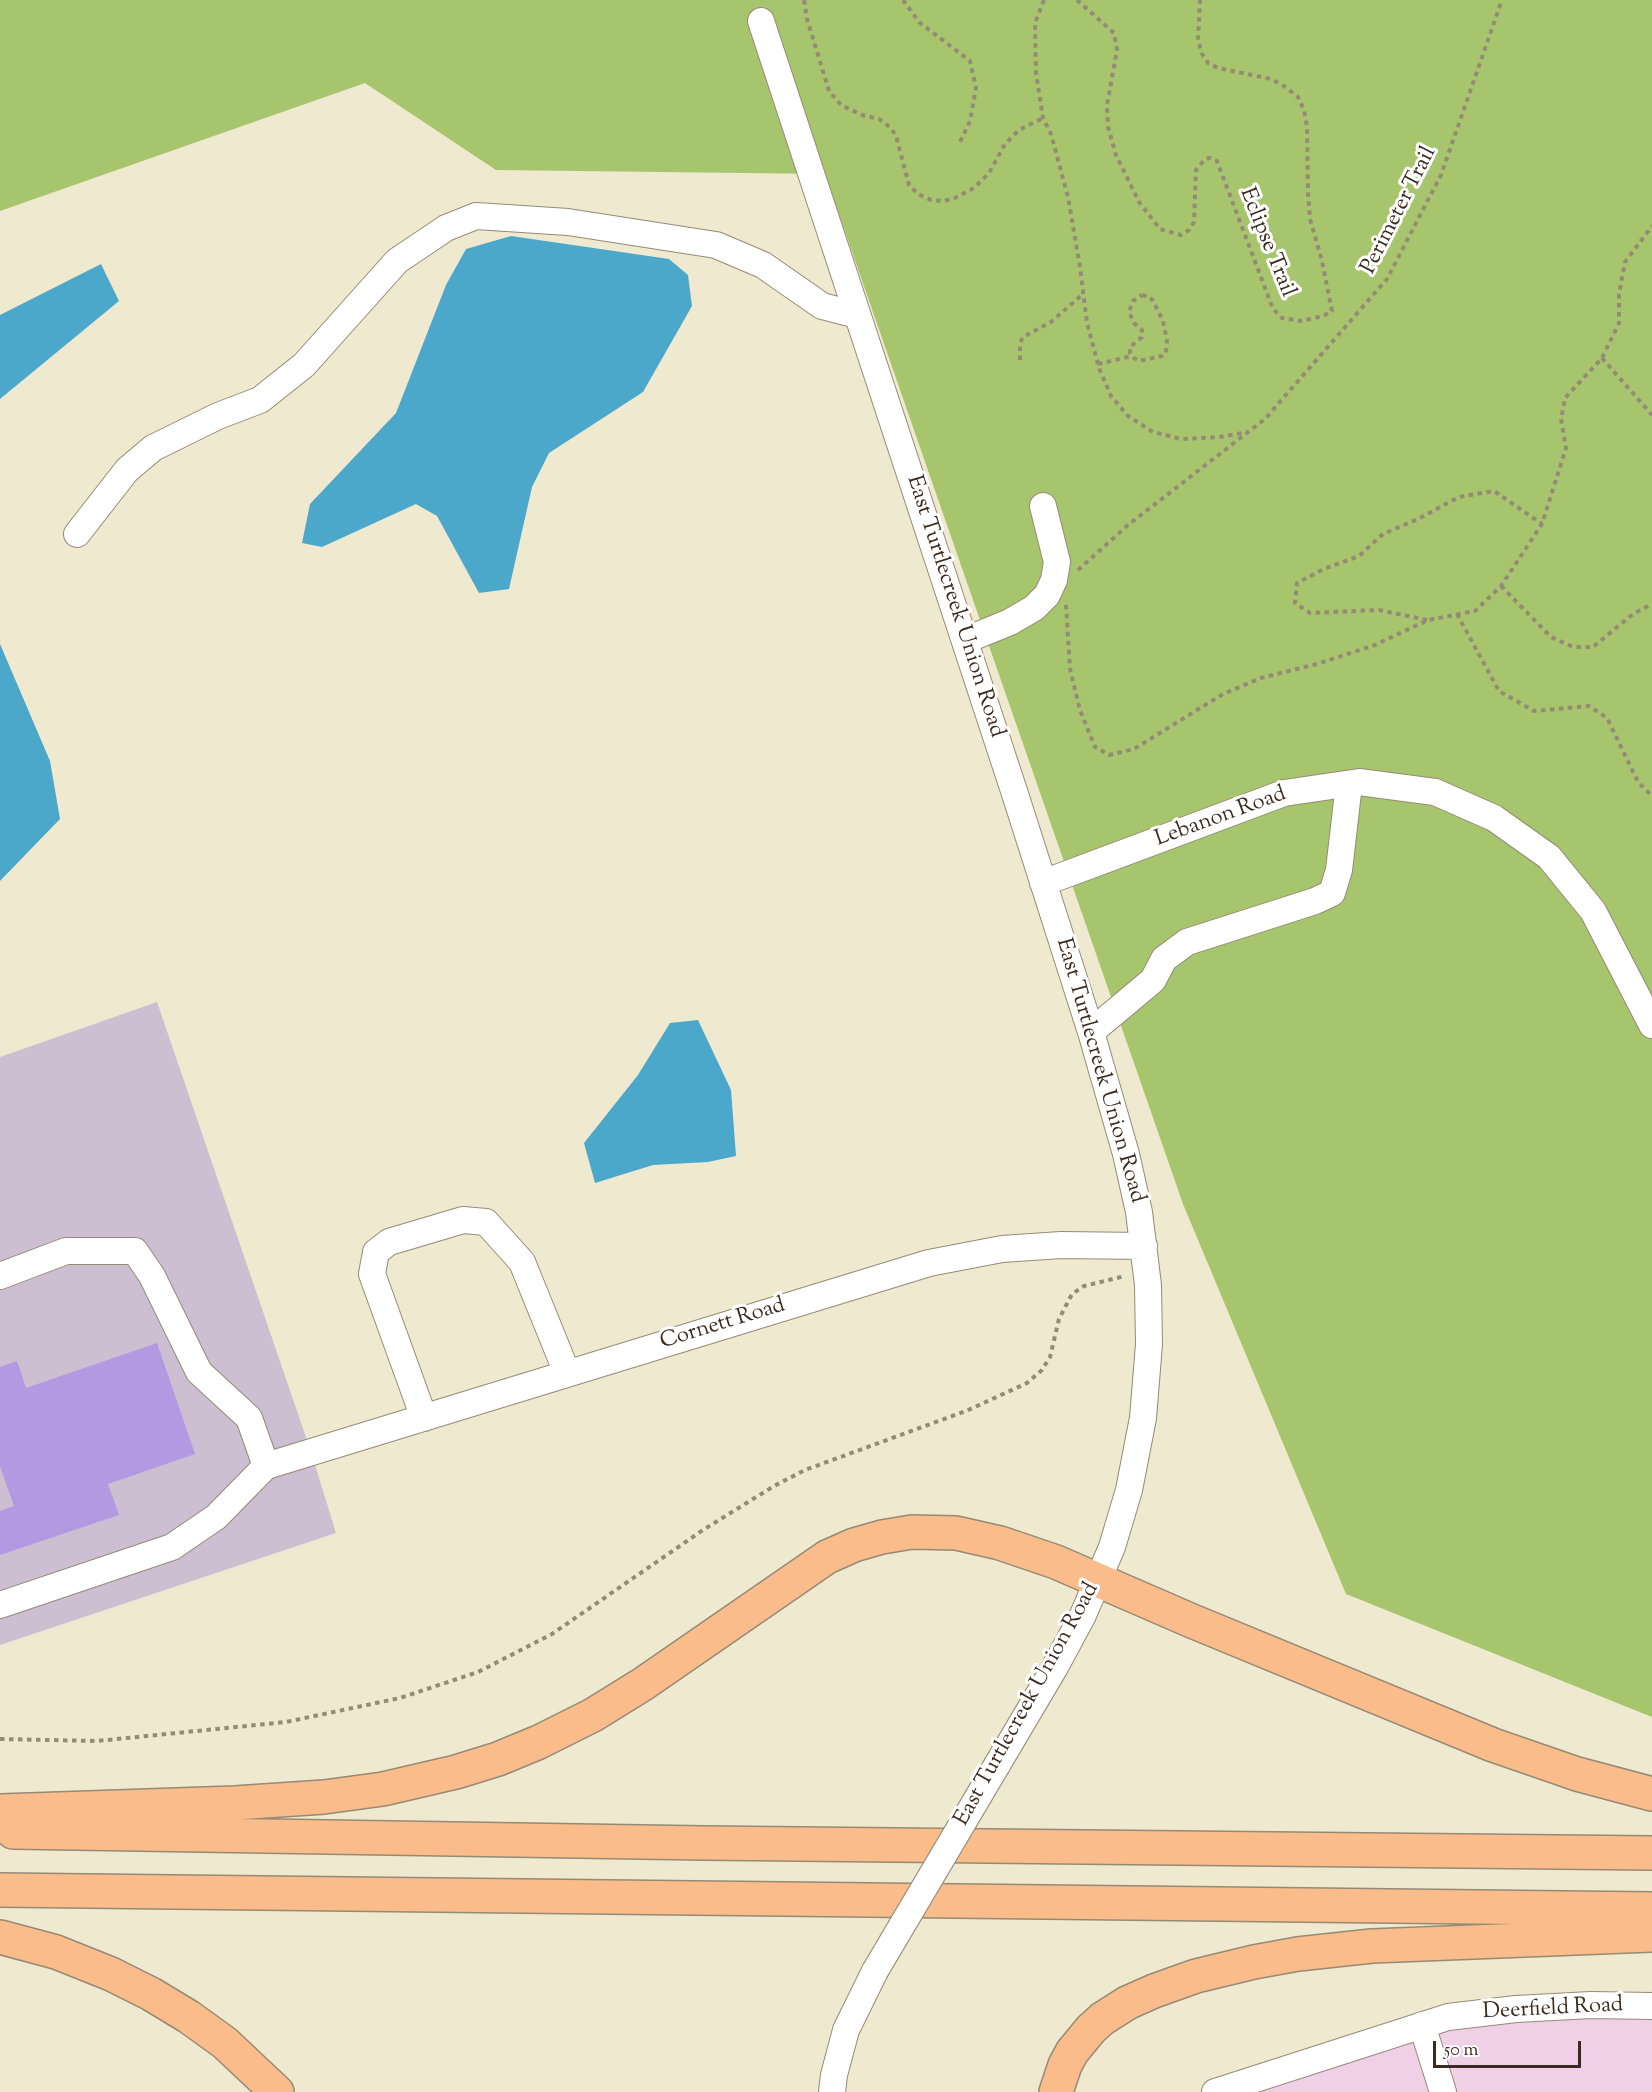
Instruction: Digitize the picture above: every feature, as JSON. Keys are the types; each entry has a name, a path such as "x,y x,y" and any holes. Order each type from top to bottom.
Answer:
{"highway":[{"path":"0,1811 235,1803 324,1797 383,1789 456,1772 498,1759 539,1742 593,1715 643,1684 814,1565 854,1545 882,1536 912,1532 956,1533 1000,1543 1098,1580 1203,1626 1493,1745 1577,1774 1652,1794"},
{"path":"0,1832 727,1844 1652,1853"},
{"path":"0,1890 1652,1909"},
{"path":"1056,2092 1072,2052 1102,2019 1127,2003 1196,1976 1298,1954 1372,1946 1446,1941 1652,1935"},
{"path":"0,1938 56,1952 111,1974 151,1994 189,2017 225,2043 277,2092"}],"street":[{"name":"East Turtlecreek Union Road","path":"761,21 966,640 1091,1032 1126,1154 1139,1212 1147,1273 1149,1344 1143,1418 1129,1490 1112,1547 1083,1615 1055,1667 875,1971 846,2030 832,2092"},
{"path":"77,534 127,470 153,448 218,416 260,400 304,365 397,261 446,228 476,216 568,222 716,245 763,266 822,306 857,315"},
{"path":"966,640 1010,622 1034,608 1057,600 1054,580 1057,562 1043,506"},
{"name":"Lebanon Road","path":"1044,884 1284,793 1359,782 1435,792 1494,818 1549,857 1593,911 1652,1025"},
{"path":"1091,1032 1153,980 1164,959 1187,942 1315,901 1332,893 1339,870 1349,784"},
{"path":"424,1418 372,1274 376,1252 389,1242 463,1220 486,1222 522,1262 567,1373"},
{"name":"Cornett Road","path":"266,1466 929,1263 1002,1249 1061,1245 1144,1246"},
{"path":"0,1276 66,1251 135,1251 152,1276 199,1372 249,1418 266,1466 216,1517 172,1547 0,1605"},
{"name":"Deerfield Road","path":"1215,2092 1448,2017 1516,2009 1591,2005 1652,2006"},
{"path":"1422,2025 1443,2092"}],"path":[{"path":"804,0 807,19 829,91 841,105 862,115 879,119 891,128 896,136 909,185 918,194 931,200 944,201 974,188 989,173 1005,144 1019,130 1043,118"},
{"path":"903,0 920,22 970,61 976,88 970,121 960,142"},
{"name":"Perimeter Trail","path":"1044,0 1035,23 1036,74 1043,118 1051,134 1068,197 1087,323 1098,364 1111,396 1128,417 1154,432 1181,439 1219,437 1249,431"},
{"name":"Eclipse Trail","path":"1077,0 1114,33 1117,50 1107,105 1108,127 1116,155 1139,202 1160,229 1181,235 1189,230 1194,222 1196,170 1205,159 1210,158 1216,161 1273,309 1282,318 1301,321 1323,316 1332,311 1322,261 1310,219 1307,127 1304,110 1298,97 1284,86 1271,80 1208,63 1202,54 1198,40 1200,0"},
{"name":"Perimeter Trail","path":"1057,600 1128,525 1265,419 1387,279 1441,176 1502,0"},
{"path":"1057,600 1080,710 1095,747 1109,755 1134,749 1223,694 1261,678 1317,664 1375,645 1428,620 1475,611 1501,586 1542,524 1566,448 1561,419 1565,398 1602,358 1619,324 1619,294 1625,262 1652,226"},
{"path":"1020,360 1020,343 1023,337 1051,322 1083,293"},
{"path":"1098,364 1132,356 1140,361 1166,353 1167,332 1153,301 1147,295 1137,296 1130,306 1130,318 1141,328 1143,334 1130,347 1132,356"},
{"path":"1602,358 1652,416"},
{"path":"1428,620 1378,610 1310,612 1295,603 1298,583 1323,569 1359,556 1383,534 1418,519 1459,497 1494,491 1542,524"},
{"path":"1501,586 1551,637 1573,647 1593,646 1633,614 1652,604"},
{"path":"1457,614 1499,691 1534,711 1589,706 1607,718 1638,782 1652,796"},
{"path":"0,1739 97,1741 286,1722 400,1698 478,1672 552,1634 704,1530 774,1486 805,1470 966,1411 1027,1383 1042,1370 1050,1357 1059,1319 1072,1294 1084,1286 1123,1276 1147,1273"}],"shaded area":[{"path":"157,1002 311,1452 336,1533 0,1645 0,1057"},
{"path":"1652,2003 1652,2092 1216,2092 1422,2025"}],"green space":[{"path":"0,0 1652,0 1652,1717 1346,1594 1183,1204 825,174 496,170 365,83 0,211"}],"water":[{"path":"511,236 669,259 688,275 692,306 643,392 549,453 532,487 509,589 479,593 437,516 416,504 322,547 302,543 310,504 396,413 446,285 466,249"},
{"path":"101,264 119,301 0,399 0,315"},
{"path":"0,644 50,761 60,819 0,881"},
{"path":"698,1020 731,1090 736,1156 708,1162 653,1165 595,1183 584,1143 638,1075 670,1023"}],"building":[{"path":"157,1343 195,1454 108,1484 119,1515 0,1555 0,1511 14,1506 0,1466 0,1367 17,1361 26,1388"}]}
